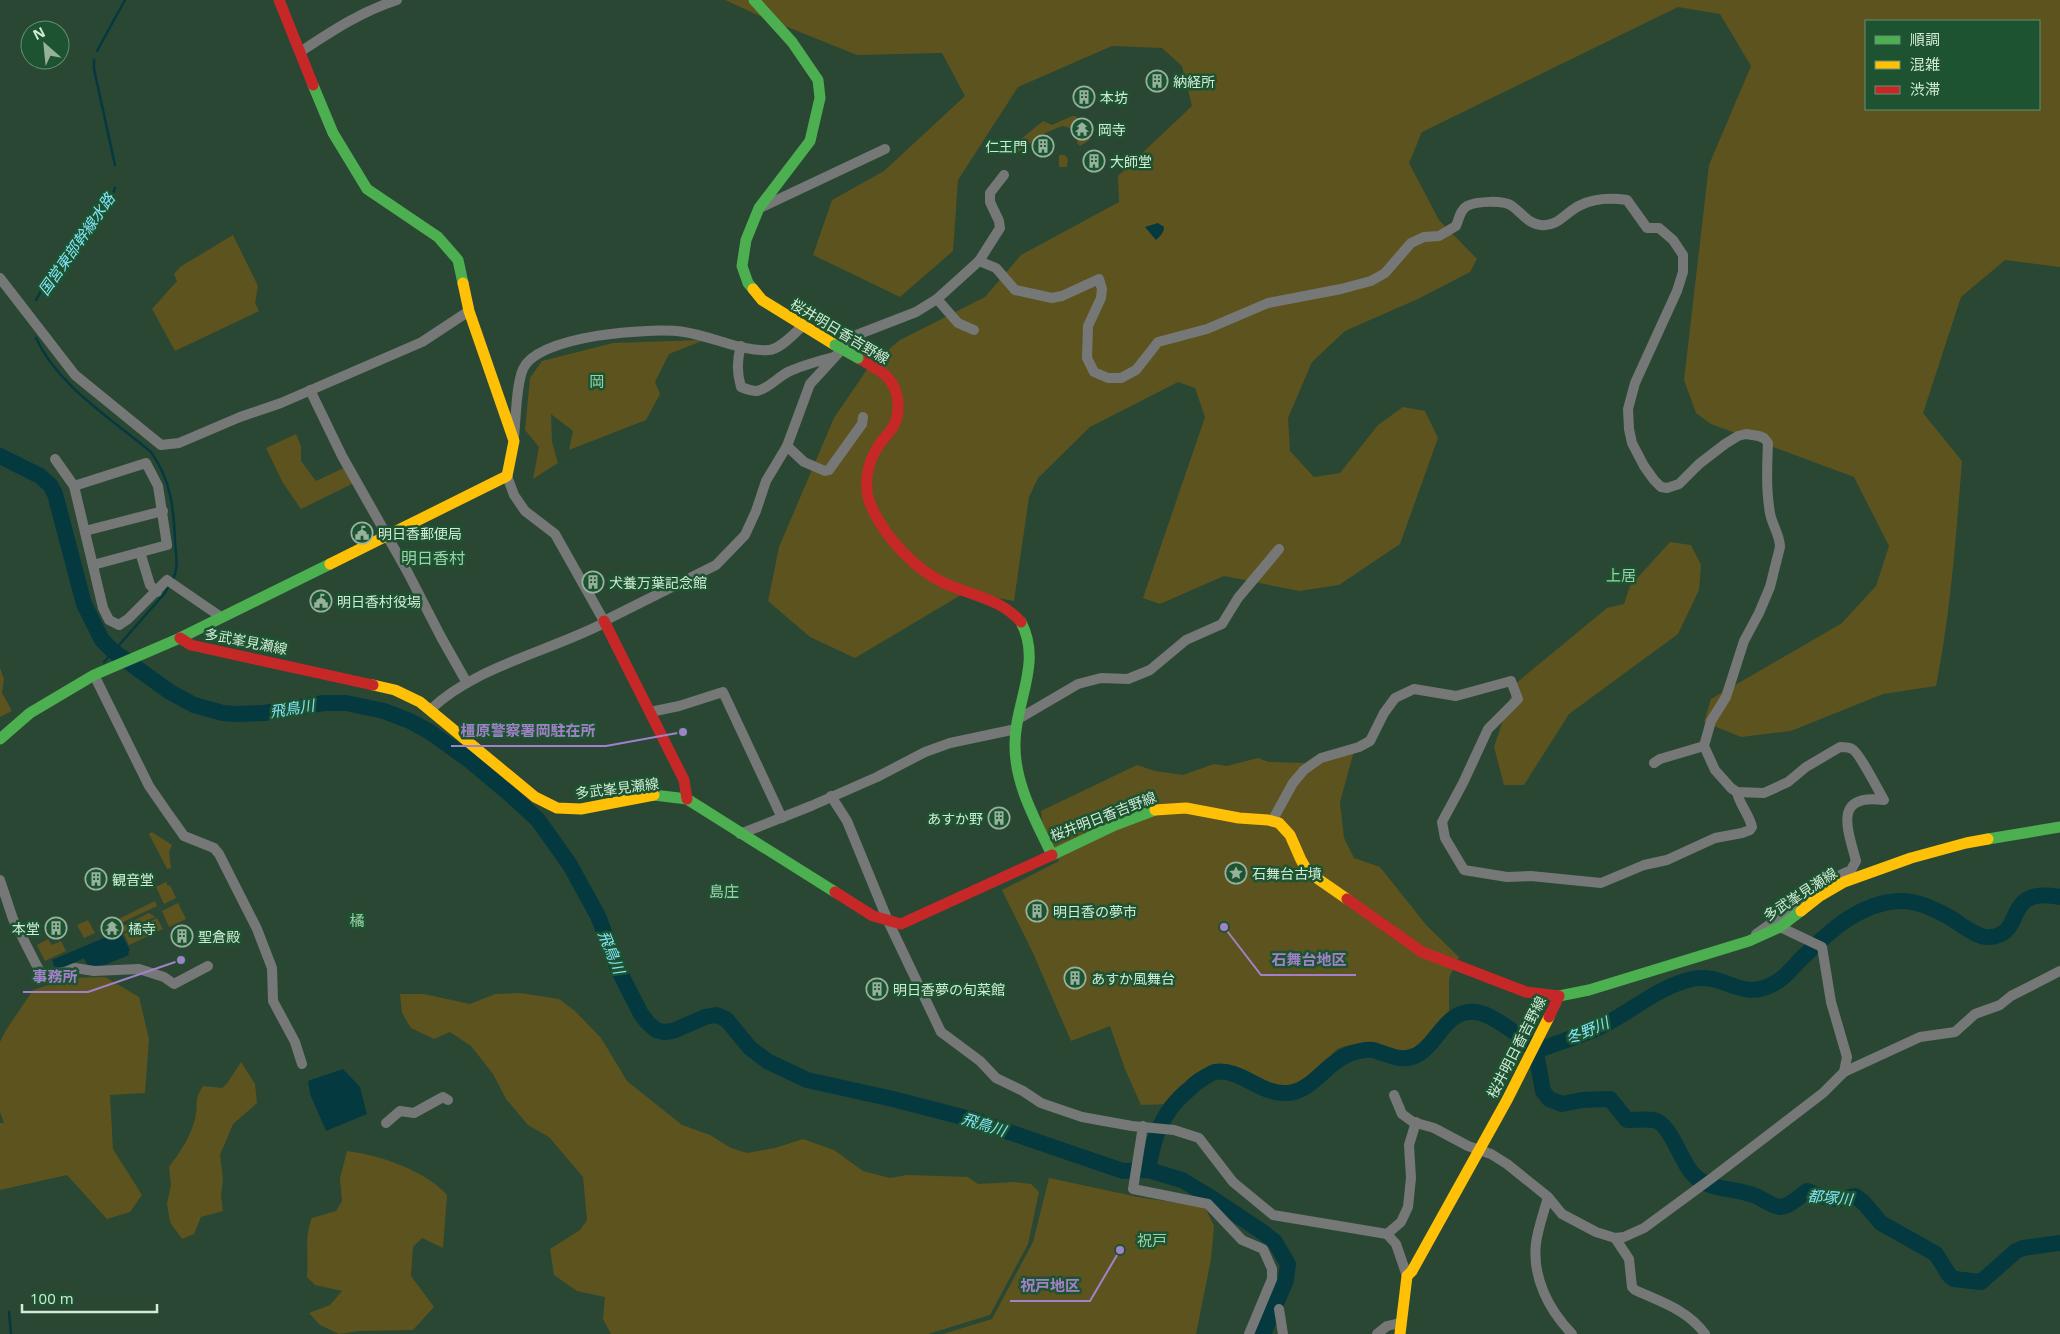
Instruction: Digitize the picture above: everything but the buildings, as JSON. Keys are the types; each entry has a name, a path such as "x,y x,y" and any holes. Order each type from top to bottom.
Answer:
{"main road":[{"path":"0,739 30,714 94,675 180,638 507,476 514,441 469,311 458,260 438,237 367,188 345,157 332,133 279,0"},
{"name":"桜井明日香吉野線","path":"754,0 792,42 818,80 820,98 810,141 759,208 746,240 742,266 748,283 762,300 885,374 897,397 899,407 896,422 878,447 867,470 867,496 873,511 896,544 943,583 992,598 1007,608 1022,623 1028,637 1031,661 1018,724 1015,759 1020,777 1052,855 1141,815 1165,808 1186,808 1227,816 1272,821 1280,824 1289,832 1299,859 1312,876 1408,944 1435,958 1526,992 1538,995 1559,996 1529,1059 1407,1276 1400,1328"},
{"path":"604,622 684,780 687,799"},
{"name":"多武峯見瀬線","path":"180,638 190,646 395,690 420,702 535,797 557,808 581,809 653,796 687,799 873,916 888,921 901,924 1052,855"},
{"name":"多武峯見瀬線","path":"1559,996 1589,990 1749,941 1780,927 1820,896 1844,882 1911,858 1966,843 2060,827"}],"street":[{"path":"300,52 373,4 397,0"},
{"path":"759,208 885,149"},
{"path":"430,710 467,683 542,650 577,637 716,564 745,535 756,511 766,481 787,446 810,384 854,336 916,312 937,299 980,261 1000,228 990,202 990,193 1004,174"},
{"path":"980,261 996,268 1015,290 1052,298 1062,296 1100,279 1101,298 1088,326 1087,358 1094,372 1108,378 1121,378 1136,370 1158,342 1207,329 1268,303 1342,290 1371,281 1385,273 1411,243 1424,237 1439,236 1456,226 1461,212 1467,206 1494,201 1511,205 1528,221 1540,225 1554,224 1580,205 1593,201 1627,200 1646,228 1659,228 1673,240 1683,255 1684,272 1641,369 1628,409 1629,429 1632,443 1644,466 1661,487 1667,488 1680,484 1699,464 1738,436 1746,434 1759,436 1764,438 1768,444 1766,494 1770,517 1780,540 1780,547 1770,587 1760,613 1744,641 1726,697 1711,722 1704,746 1722,780 1737,792 1738,797 1750,816 1752,827 1750,830 1734,836 1715,838 1667,860 1644,865 1601,883 1531,876 1507,877 1464,870 1445,838 1442,822 1463,783 1488,729 1518,699 1511,681 1456,696 1414,689 1395,698 1384,713 1370,741 1359,747 1321,758 1304,770 1293,783 1272,821"},
{"path":"0,278 75,375 161,445 179,443 422,342 469,311"},
{"path":"937,299 958,323 974,330"},
{"path":"514,441 522,370 529,360 549,350 592,336 661,330 684,332 754,350 772,350 803,326"},
{"path":"741,346 738,357 739,380 741,387 748,390 756,391 764,388 788,372 819,360 834,358"},
{"path":"310,390 342,456 467,683"},
{"path":"787,446 804,462 825,471 829,470 862,424 863,417"},
{"path":"55,459 74,486 103,608 109,620 119,625 157,592 172,582 220,617"},
{"path":"74,486 146,463 158,486 167,545 93,564"},
{"path":"507,476 514,495 525,511 555,534 604,622"},
{"path":"85,531 163,511"},
{"path":"740,834 877,777 925,752 1018,724 1078,684 1100,678 1128,678 1150,670 1186,640 1222,624 1238,598 1279,549"},
{"path":"140,552 150,585 157,592"},
{"path":"94,675 149,786 184,836 214,848 219,854 257,928 272,968 273,1001 295,1042 302,1064"},
{"path":"650,712 679,706 723,692 782,818"},
{"path":"1654,763 1660,759 1704,746"},
{"path":"1737,792 1770,791 1788,782 1806,767 1840,747 1852,749 1862,759 1867,772 1884,800 1872,798 1855,802 1849,809 1846,821 1856,861 1851,870 1825,882 1806,900 1766,926 1749,941"},
{"path":"830,796 847,821 888,921 941,1032 980,1061 996,1078 1041,1102 1082,1117 1174,1130 1199,1138 1233,1182 1273,1215 1386,1234 1396,1244 1407,1276"},
{"path":"0,880 13,919 42,976 65,972 75,968 94,971 139,969 164,977 174,984 208,966"},
{"path":"1780,927 1822,947 1831,1002 1847,1057 1844,1072"},
{"path":"1394,1095 1402,1114 1416,1122 1434,1128 1491,1154 1507,1164 1548,1198 1562,1214 1596,1232 1615,1238 1630,1236 1644,1228 1823,1093 1844,1072 1920,1037 1955,1032 1975,1014 2000,1005 2011,996 2060,971"},
{"path":"386,1123 400,1111 414,1113 443,1098 448,1100"},
{"path":"1386,1234 1401,1222 1408,1207 1411,1178 1409,1146 1416,1122"},
{"path":"1143,1126 1133,1189 1208,1204 1242,1240 1263,1249 1272,1268 1272,1279 1249,1334"},
{"path":"1548,1198 1536,1242 1539,1278 1553,1313 1572,1334"},
{"path":"1615,1238 1630,1258 1632,1286 1636,1290 1685,1313 1699,1325 1705,1334"},
{"path":"1279,1309 1283,1334"},
{"path":"1378,1334 1387,1326 1400,1328"}],"shaded area":[{"path":"725,0 2060,0 2060,267 2005,260 1961,297 1923,413 1962,461 1949,602 1936,686 1883,694 1791,731 1741,737 1704,722 1711,699 1842,623 1876,586 1889,546 1854,477 1711,424 1696,413 1684,380 1709,165 1751,66 1720,14 1678,7 1422,132 1409,163 1439,220 1477,259 1470,272 1420,298 1345,331 1312,362 1288,418 1290,451 1314,477 1340,473 1378,425 1403,407 1425,411 1438,438 1400,544 1339,585 1299,591 1224,576 1160,604 1143,598 1205,417 1195,388 1178,382 1090,427 1038,478 1029,497 1014,601 966,592 855,658 810,637 768,601 779,547 834,418 870,365 900,340 985,297 1021,255 1119,202 1118,176 1192,106 1182,66 1162,48 1112,46 1018,87 958,180 953,251 900,297 813,255 832,200 884,171 965,96 942,53 857,55"},
{"path":"1076,116 1090,139 1080,146 1077,143 1079,130 1062,126 1043,134 1017,153 1013,151 1021,139 1043,121 1052,125"},
{"path":"1059,155 1065,155 1068,159 1067,167 1059,167"},
{"path":"233,235 258,286 255,303 259,311 175,351 152,309 177,281 174,274 180,267"},
{"path":"704,340 669,354 655,382 660,394 646,420 569,450 573,431 551,414 552,442 558,463 533,479 539,447 525,430 530,378 542,361 613,343"},
{"path":"296,434 301,446 301,461 316,481 344,468 352,484 301,509 283,483 266,448"},
{"path":"1670,542 1691,545 1701,565 1699,590 1678,634 1569,714 1524,785 1504,785 1494,747 1515,684 1607,608 1624,604 1630,586"},
{"path":"0,668 4,679 2,693 12,711 0,717"},
{"path":"1354,751 1340,802 1344,838 1354,858 1380,867 1427,926 1459,957 1449,978 1449,1015 1436,1025 1419,1048 1403,1055 1370,1046 1351,1045 1343,1047 1335,1051 1314,1075 1304,1082 1284,1089 1271,1087 1237,1071 1223,1068 1214,1069 1205,1071 1188,1081 1168,1104 1141,1105 1125,1069 1110,1026 1071,1041 1033,953 1002,890 1059,861 1042,821 1041,811 1137,765 1155,771 1183,775 1214,764 1227,766 1258,758 1269,762 1308,763"},
{"path":"152,832 172,845 169,852 171,868 167,869 149,834"},
{"path":"166,882 168,886 170,885 176,898 164,904 156,887"},
{"path":"155,901 157,906 117,925 115,921"},
{"path":"178,903 186,919 169,927 162,911"},
{"path":"149,913 155,917 123,932 121,927"},
{"path":"157,918 163,929 129,945 124,934"},
{"path":"88,920 95,933 84,938 77,925"},
{"path":"48,939 52,945 61,941 66,951 45,961 37,945"},
{"path":"105,977 139,997 149,1039 145,1093 110,1095 113,1149 142,1195 130,1212 107,1219 67,1175 0,1190 0,1123 4,1123 0,1112 0,1042 33,990 69,978"},
{"path":"520,993 559,999 575,1011 601,1038 627,1081 682,1125 710,1135 731,1148 747,1153 775,1148 803,1139 834,1150 863,1171 890,1178 907,1175 968,1177 978,1184 1015,1182 1031,1184 1039,1192 1028,1244 990,1315 928,1334 611,1334 603,1319 605,1297 577,1291 554,1275 550,1249 580,1230 587,1220 583,1177 549,1137 528,1125 506,1099 493,1074 471,1046 450,1032 434,1039 411,1028 402,1013 400,994 424,994 470,1004 495,994"},
{"path":"241,1062 255,1084 257,1103 233,1124 220,1155 223,1179 221,1196 223,1211 201,1217 194,1234 182,1239 170,1222 167,1203 171,1185 169,1167 191,1132 196,1114 198,1095 203,1086 222,1088"},
{"path":"347,1151 373,1156 401,1165 427,1178 447,1195 443,1248 422,1238 413,1247 411,1276 434,1307 413,1330 359,1331 339,1334 320,1325 309,1313 330,1305 342,1291 315,1285 307,1277 307,1239 312,1218 336,1211 342,1201 340,1178"},
{"path":"1049,1178 1138,1197 1205,1207 1214,1226 1211,1259 1196,1334 943,1334 992,1319 1033,1242"}],"water":[{"path":"1158,223 1164,229 1156,240 1145,227"},
{"path":"120,931 130,950 128,952 129,955 97,968 88,966 84,958 56,971 52,960"},
{"path":"343,1069 360,1087 367,1114 326,1131 310,1094 308,1081"}],"waterway":[{"name":"国営東部幹線水路","path":"97,51 125,0"},
{"name":"国営東部幹線水路","path":"94,60 94,69 115,165"},
{"name":"国営東部幹線水路","path":"36,300 45,284 110,201 115,188"},
{"name":"国営東部幹線水路","path":"36,338 46,355 72,386 87,401 151,452 158,463 167,484 174,518 176,572 172,581"},
{"name":"飛鳥川","path":"0,456 40,476 50,485 55,494 84,604 102,640 113,651 170,692 194,705 223,713 264,713 324,703 346,703 384,711 410,721 430,732 469,760 513,797 538,820 570,865 598,916 618,969 641,1014 656,1030 664,1032 673,1031 705,1017 716,1015 726,1019 750,1048 767,1061 807,1080 893,1099 974,1120 1123,1171 1148,1170 1182,1180 1264,1233 1275,1242 1288,1264 1286,1280 1263,1334"},
{"name":"国営東部幹線水路","path":"104,662 165,593 169,585"},
{"name":"冬野川","path":"1148,1170 1156,1136 1171,1108 1196,1083 1215,1072 1234,1074 1278,1093 1296,1091 1312,1082 1339,1059 1353,1053 1373,1050 1400,1058 1417,1055 1431,1043 1450,1021 1457,1015 1466,1012 1476,1012 1491,1017 1541,1049 1598,1028 1655,994 1692,979 1714,979 1742,989 1752,990 1775,983 1833,930 1857,913 1870,907 1899,901 1912,902 1938,911 1974,933 1990,937 2001,934 2008,928 2022,904 2029,898 2042,895 2060,897"},
{"name":"都塚川","path":"1528,1043 1536,1053 1543,1091 1549,1099 1562,1104 1582,1100 1610,1099 1627,1120 1654,1120 1660,1123 1670,1135 1692,1173 1698,1179 1714,1186 1748,1193 1775,1206 1788,1205 1807,1191 1831,1198 1842,1199 1855,1196 1863,1202 1881,1223 1936,1254 1949,1275 1954,1279 1981,1282 2016,1251 2023,1248 2060,1243"},
{"name":"国営東部幹線水路","path":"9,1312 11,1334"}],"traffic: fast":[{"path":"753,289 748,283 742,266 746,240 759,208 810,141 820,98 818,80 792,42 754,0"},
{"path":"313,85 333,133 367,189 438,237 458,260 463,283"},
{"path":"835,345 858,358"},
{"path":"0,739 30,713 94,675 180,638 330,564"},
{"path":"1021,622 1027,638 1029,668 1016,730 1016,760 1022,789 1052,855 1115,825 1155,810"},
{"path":"654,795 687,799 835,892"},
{"path":"1988,839 2060,827"},
{"path":"1559,996 1589,990 1749,941 1780,927 1801,911"}],"traffic: slow":[{"path":"330,564 507,476 514,441 469,311 463,283"},
{"path":"753,289 762,300 835,345"},
{"path":"373,685 395,690 420,702 535,797 557,808 581,809 654,795"},
{"path":"1155,810 1186,808 1279,823 1290,835 1308,872 1347,899"},
{"path":"1801,911 1820,896 1844,882 1911,858 1988,839"},
{"path":"1400,1334 1407,1276 1412,1271 1507,1100 1549,1017"}],"traffic: jam":[{"path":"279,0 313,85"},
{"path":"858,358 889,379 898,399 898,413 893,427 875,452 868,468 867,494 879,521 894,542 923,570 944,583 995,603 1013,614 1021,622"},
{"path":"604,621 684,780 687,799"},
{"path":"180,638 191,645 373,685"},
{"path":"835,892 873,916 901,924 1052,855"},
{"path":"1347,899 1422,952 1526,992 1559,996 1549,1017"}],"place":[{"name":"納経所","path":"1157,81"},
{"name":"本坊","path":"1084,97"},
{"name":"岡寺","path":"1082,129"},
{"name":"仁王門","path":"1043,146"},
{"name":"大師堂","path":"1094,161"},
{"name":"明日香郵便局","path":"362,533"},
{"name":"犬養万葉記念館","path":"593,582"},
{"name":"明日香村役場","path":"321,601"},
{"name":"橿原警察署岡駐在所","path":"683,732"},
{"name":"あすか野","path":"999,818"},
{"name":"石舞台古墳","path":"1236,873"},
{"name":"観音堂","path":"96,879"},
{"name":"明日香の夢市","path":"1037,911"},
{"name":"石舞台地区","path":"1224,927"},
{"name":"本堂","path":"56,928"},
{"name":"橘寺","path":"112,928"},
{"name":"聖倉殿","path":"182,936"},
{"name":"事務所","path":"181,960"},
{"name":"あすか風舞台","path":"1075,978"},
{"name":"明日香夢の旬菜館","path":"877,989"},
{"name":"祝戸地区","path":"1120,1250"}],"district":[{"name":"岡","path":"597,381"},
{"name":"明日香村","path":"433,558"},
{"name":"上居","path":"1621,575"},
{"name":"島庄","path":"724,891"},
{"name":"橘","path":"357,920"},
{"name":"祝戸","path":"1152,1240"}]}
